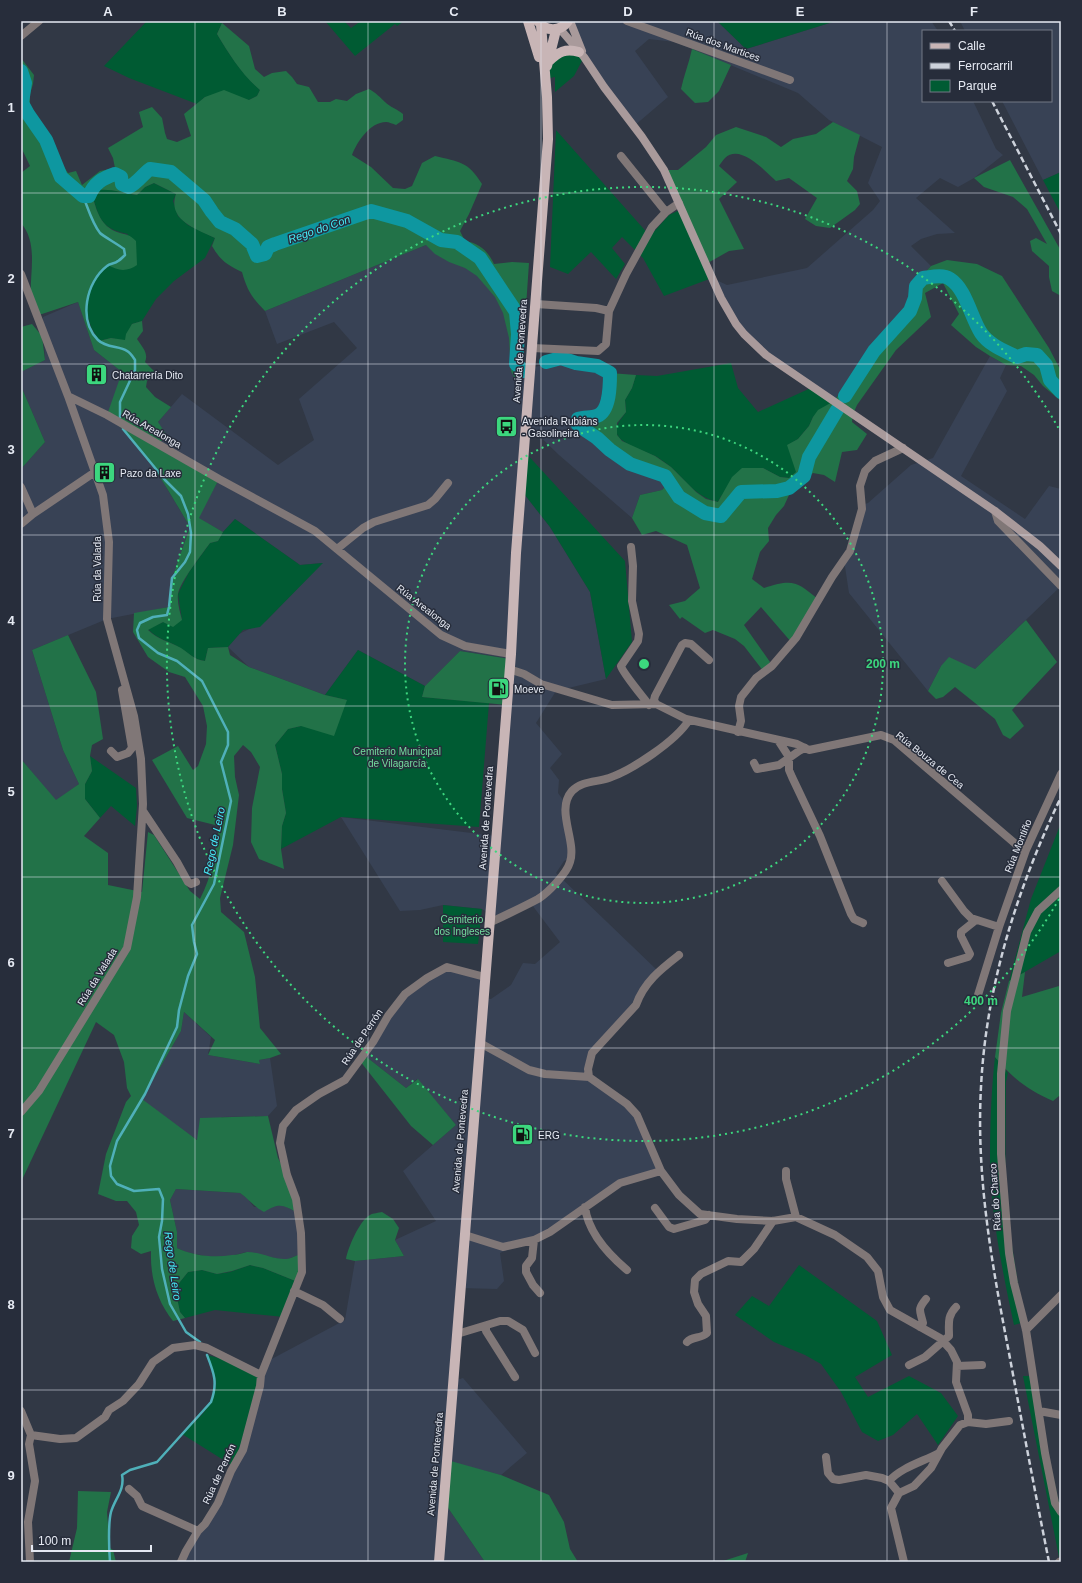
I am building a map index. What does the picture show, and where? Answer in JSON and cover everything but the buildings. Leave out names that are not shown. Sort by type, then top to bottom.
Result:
[{"type":"main road","points":[[528,21],[545,76]]},
{"type":"main road","points":[[545,76],[558,29],[569,21],[582,55]]},
{"type":"main road","points":[[539,23],[545,76]]},
{"type":"main road","points":[[539,23],[546,28],[558,29],[582,55],[664,170],[721,298],[736,324],[744,334],[766,355],[995,511],[1040,546],[1061,566]]},
{"type":"main road","points":[[548,61],[559,52],[572,50],[582,55]]},
{"type":"main road","name":"Avenida de Pontevedra","points":[[439,1562],[511,654],[516,553],[548,139],[548,111],[545,76]]},
{"type":"street","points":[[21,36],[39,21]]},
{"type":"street","name":"Rúa dos Martices","points":[[627,21],[790,80]]},
{"type":"street","points":[[621,156],[666,212]]},
{"type":"street","points":[[532,348],[598,351],[606,344],[609,311],[643,241],[652,227],[666,212],[679,203]]},
{"type":"street","points":[[21,274],[68,396]]},
{"type":"street","points":[[536,304],[596,308],[609,311]]},
{"type":"street","name":"Rúa da Valada","points":[[21,1112],[38,1091],[127,948],[137,897],[143,811],[141,759],[134,716],[107,618],[109,542],[103,496],[68,396]]},
{"type":"street","name":"Rúa Arealonga","points":[[68,396],[107,415],[219,479],[315,531],[441,635],[465,646],[511,654]]},
{"type":"street","points":[[738,732],[741,722],[739,706],[741,697],[756,678],[772,666],[796,638],[832,577],[850,551],[862,509],[860,486],[865,471],[875,461],[903,448]]},
{"type":"street","points":[[21,524],[33,514],[95,472]]},
{"type":"street","points":[[337,549],[363,528],[374,522],[428,505],[448,483]]},
{"type":"street","points":[[21,487],[33,514]]},
{"type":"street","points":[[995,511],[998,521],[1061,586]]},
{"type":"street","points":[[631,546],[633,566],[632,601],[639,634],[638,641],[621,666],[622,670],[653,704]]},
{"type":"street","points":[[653,704],[655,696],[682,645],[685,643],[690,644],[709,660]]},
{"type":"street","name":"Rúa Bouza de Cea","points":[[509,670],[524,674],[541,684],[612,705],[653,704],[689,720],[797,744],[809,750],[881,735],[894,740],[1025,852]]},
{"type":"street","name":"Rúa da Valada","points":[[111,751],[117,757],[128,753],[132,748],[122,687],[122,673]]},
{"type":"street","points":[[489,923],[540,898],[564,872],[570,862],[571,851],[566,818],[566,804],[571,793],[577,787],[608,778],[641,761],[670,740],[684,728],[689,720]]},
{"type":"street","points":[[778,740],[790,757],[789,770],[820,836],[851,914],[854,919],[863,923]]},
{"type":"street","name":"Rúa Bouza de Cea","points":[[754,763],[757,769],[779,766],[805,748]]},
{"type":"street","name":"Rúa Montiño","points":[[978,995],[999,927],[1025,852],[1061,774]]},
{"type":"street","points":[[143,811],[178,862],[188,882],[191,884],[196,882]]},
{"type":"street","points":[[942,880],[964,911],[971,918],[999,927]]},
{"type":"street","name":"Rúa do Charco","points":[[1061,890],[1038,911],[1027,932],[1007,1011],[1000,1074],[1001,1154],[1009,1253],[1014,1283],[1026,1330],[1055,1503],[1061,1512]]},
{"type":"street","points":[[948,963],[968,957],[970,954],[961,936],[961,932],[976,920]]},
{"type":"street","points":[[589,1077],[588,1069],[592,1053],[636,1005],[639,996],[650,980],[658,971],[679,955]]},
{"type":"street","name":"Rúa de Perrón","points":[[182,1562],[186,1551],[198,1530],[205,1524],[218,1503],[231,1471],[243,1450],[260,1386],[261,1375],[302,1272],[301,1233],[296,1199],[287,1175],[280,1143],[283,1126],[296,1110],[319,1094],[345,1080],[373,1042],[392,1011],[405,994],[427,978],[447,967],[485,977]]},
{"type":"street","points":[[480,1042],[529,1070],[545,1074],[589,1077],[630,1107],[637,1115],[660,1171],[679,1195],[700,1214],[737,1219],[773,1220],[796,1217],[835,1235],[867,1257],[878,1271],[883,1298],[890,1310],[940,1338],[951,1350],[958,1366],[956,1382],[968,1415],[968,1422]]},
{"type":"street","points":[[465,1235],[503,1247],[534,1240],[550,1232],[620,1183],[660,1171]]},
{"type":"street","points":[[786,1171],[786,1179],[796,1217]]},
{"type":"street","points":[[586,1207],[586,1215],[589,1222],[602,1244],[627,1270]]},
{"type":"street","points":[[655,1208],[669,1227],[674,1229],[704,1220],[709,1215]]},
{"type":"street","points":[[687,1342],[690,1339],[703,1337],[707,1333],[706,1316],[698,1304],[694,1292],[695,1280],[701,1274],[728,1261],[741,1262],[754,1249],[773,1220]]},
{"type":"street","points":[[534,1240],[532,1258],[526,1266],[526,1272],[533,1285],[540,1293]]},
{"type":"street","points":[[294,1291],[323,1305],[340,1319]]},
{"type":"street","points":[[1026,1330],[1061,1295]]},
{"type":"street","points":[[920,1327],[923,1323],[919,1310],[920,1306],[926,1299]]},
{"type":"street","points":[[910,1365],[925,1357],[944,1342],[949,1336],[948,1319],[951,1312],[956,1307]]},
{"type":"street","points":[[457,1334],[500,1321],[508,1321],[523,1330],[535,1353]]},
{"type":"street","points":[[486,1326],[486,1331],[515,1377]]},
{"type":"street","points":[[31,1435],[60,1439],[76,1438],[105,1417],[109,1410],[123,1401],[139,1384],[153,1362],[173,1348],[195,1345],[207,1348],[261,1375]]},
{"type":"street","points":[[958,1366],[982,1365]]},
{"type":"street","points":[[21,1411],[31,1435],[30,1444],[35,1481],[28,1522],[30,1562]]},
{"type":"street","points":[[1039,1411],[1061,1415]]},
{"type":"street","points":[[904,1562],[891,1508],[899,1493],[914,1486],[931,1468],[939,1453],[960,1426],[968,1422],[986,1424],[1009,1421]]},
{"type":"street","points":[[889,1481],[896,1473],[903,1469],[913,1466],[939,1453]]},
{"type":"street","points":[[826,1457],[828,1473],[833,1479],[839,1480],[866,1475],[882,1478],[889,1481],[899,1493]]},
{"type":"street","points":[[129,1489],[137,1496],[142,1506],[198,1530]]},
{"type":"shaded area","points":[[570,21],[717,21],[746,49],[836,21],[931,21],[937,30],[922,30],[922,102],[973,102],[996,149],[1003,155],[974,178],[958,187],[940,178],[916,198],[955,233],[937,234],[921,239],[911,246],[931,266],[911,287],[909,308],[870,351],[834,401],[766,355],[736,324],[712,278],[727,285],[807,268],[873,210],[880,201],[868,183],[882,147],[829,120],[798,93],[675,42],[649,39],[635,51],[668,97],[634,126],[584,57]]},
{"type":"shaded area","points":[[960,21],[1061,21],[1061,172],[1043,180],[1003,102],[1052,102],[1052,30],[964,30]]},
{"type":"shaded area","points":[[426,245],[480,258],[511,303],[516,364],[524,371],[561,358],[597,366],[610,373],[610,389],[603,412],[596,416],[578,419],[577,423],[630,464],[665,476],[669,482],[662,490],[640,495],[632,518],[559,455],[527,424],[521,490],[550,527],[590,592],[606,679],[556,691],[536,723],[562,754],[550,768],[559,780],[558,793],[566,804],[570,858],[564,861],[556,873],[658,971],[592,1053],[589,1077],[637,1115],[661,1171],[620,1183],[550,1232],[500,1253],[504,1281],[497,1289],[460,1288],[454,1381],[463,1378],[527,1453],[501,1475],[447,1461],[444,1502],[485,1562],[181,1562],[218,1503],[266,1362],[345,1320],[355,1261],[404,1256],[395,1240],[436,1221],[403,1171],[456,1125],[417,1079],[406,1088],[364,1055],[405,994],[447,967],[485,977],[483,998],[491,999],[511,985],[523,963],[535,964],[560,942],[529,901],[495,917],[482,909],[443,905],[420,910],[400,911],[341,817],[496,836],[513,659],[460,651],[425,686],[358,650],[325,695],[249,667],[228,647],[239,634],[266,621],[322,563],[300,565],[235,519],[223,532],[198,518],[219,479],[159,445],[158,422],[182,394],[278,465],[314,440],[299,399],[357,348],[334,322],[277,344],[265,311]]},
{"type":"shaded area","points":[[78,302],[94,350],[122,372],[123,429],[151,462],[190,527],[172,578],[169,607],[107,619],[32,650],[63,750],[79,784],[56,801],[21,759],[21,469],[45,442],[21,386],[21,372],[45,360],[43,317]]},
{"type":"shaded area","points":[[990,356],[1006,365],[1000,378],[1007,391],[961,476],[1025,519],[1049,486],[1061,489],[1061,586],[975,669],[941,666],[928,691],[849,593],[844,560],[862,505],[868,503],[911,465],[933,458]]},
{"type":"shaded area","points":[[184,1012],[211,1037],[208,1055],[260,1064],[259,1060],[270,1058],[277,1106],[268,1116],[222,1117],[198,1140],[139,1104],[181,1031]]},
{"type":"shaded area","points":[[176,1189],[240,1193],[247,1198],[254,1207],[283,1205],[298,1213],[301,1254],[288,1259],[279,1259],[246,1252],[231,1256],[210,1257],[186,1252],[177,1248],[177,1232],[170,1200]]},
{"type":"green space","points":[[147,21],[211,21],[222,23],[217,34],[236,64],[260,90],[257,96],[249,100],[205,97],[197,104],[129,78],[104,66]]},
{"type":"green space","points":[[325,21],[344,21],[351,28],[361,21],[404,21],[397,26],[395,24],[355,56]]},
{"type":"green space","points":[[717,21],[836,21],[746,49]]},
{"type":"green space","points":[[222,23],[249,46],[255,69],[264,77],[272,73],[286,71],[297,84],[309,87],[318,102],[330,102],[336,99],[347,101],[356,94],[369,89],[387,104],[403,114],[403,120],[396,125],[387,122],[380,123],[370,129],[357,144],[352,155],[371,167],[393,188],[405,189],[412,186],[422,163],[435,156],[457,161],[467,167],[477,176],[482,184],[460,231],[465,241],[482,248],[489,255],[494,264],[512,262],[529,263],[521,380],[515,379],[511,371],[509,338],[503,313],[495,297],[477,276],[465,268],[449,262],[435,254],[426,245],[265,311],[250,293],[242,272],[224,262],[215,251],[212,246],[215,238],[192,227],[179,217],[174,203],[176,194],[154,183],[145,187],[137,195],[100,190],[93,198],[100,218],[107,226],[117,232],[129,236],[136,241],[137,265],[130,269],[122,270],[115,269],[108,265],[96,280],[87,299],[86,312],[89,324],[99,341],[111,338],[125,340],[126,334],[132,324],[142,321],[143,331],[137,339],[146,353],[145,362],[157,374],[147,381],[146,387],[155,397],[171,407],[158,422],[166,434],[159,445],[219,479],[199,518],[223,532],[218,541],[210,543],[192,568],[180,589],[178,601],[182,620],[173,627],[163,622],[148,630],[198,659],[205,661],[208,648],[228,647],[230,655],[249,667],[325,695],[347,700],[334,736],[301,726],[288,729],[275,745],[282,774],[282,789],[286,813],[282,826],[281,849],[284,869],[259,859],[251,842],[252,808],[260,767],[251,752],[243,745],[234,756],[235,777],[239,795],[233,845],[220,898],[221,912],[244,932],[255,977],[260,1028],[281,1054],[259,1060],[260,1064],[208,1055],[215,1040],[184,1012],[181,1031],[142,1099],[197,1140],[200,1118],[268,1116],[278,1158],[287,1175],[298,1213],[281,1206],[274,1207],[264,1212],[257,1208],[240,1193],[176,1189],[170,1200],[177,1232],[177,1248],[197,1255],[211,1256],[234,1255],[247,1252],[287,1259],[301,1254],[298,1282],[263,1268],[250,1265],[217,1274],[202,1270],[188,1272],[175,1288],[180,1312],[185,1318],[173,1321],[159,1297],[153,1279],[151,1251],[141,1254],[131,1248],[132,1236],[139,1225],[136,1212],[127,1201],[116,1201],[98,1194],[106,1154],[126,1102],[131,1096],[127,1088],[124,1062],[114,1035],[96,1022],[21,1182],[21,759],[56,800],[79,784],[63,750],[32,650],[68,635],[96,692],[103,739],[92,745],[90,756],[92,771],[85,784],[85,799],[100,818],[84,836],[108,853],[108,885],[142,892],[148,832],[154,835],[190,891],[200,899],[208,881],[213,863],[219,826],[187,818],[152,760],[178,746],[193,770],[198,766],[206,744],[207,726],[203,706],[185,677],[169,672],[148,657],[133,632],[134,613],[169,607],[172,578],[190,527],[163,482],[143,453],[107,415],[122,372],[94,350],[78,302],[39,315],[31,298],[32,250],[27,231],[21,223],[21,173],[30,166],[21,147],[21,58],[34,75],[30,94],[30,104],[38,119],[52,139],[62,164],[68,173],[76,171],[82,185],[100,171],[115,168],[113,158],[108,148],[143,127],[139,112],[152,107],[162,118],[167,139],[177,142],[191,136],[184,114],[205,97],[224,90],[249,100],[257,96],[260,90],[253,84],[231,57],[217,34]]},
{"type":"green space","points":[[692,49],[731,65],[719,91],[708,102],[695,103],[681,89]]},
{"type":"green space","points":[[559,52],[584,57],[574,76],[555,92],[555,77],[545,79]]},
{"type":"green space","points":[[833,122],[860,135],[854,157],[853,169],[847,181],[857,191],[860,204],[855,210],[830,228],[816,226],[805,219],[817,198],[789,178],[776,181],[752,160],[738,154],[731,154],[725,158],[719,166],[737,182],[719,199],[744,249],[729,251],[706,264],[664,170],[678,170],[706,147],[716,135],[736,127],[766,137],[781,147],[793,139],[816,134]]},
{"type":"green space","points":[[556,130],[650,236],[669,215],[682,209],[712,278],[664,296],[643,258],[622,237],[612,248],[625,264],[616,279],[591,252],[568,274],[550,267]]},
{"type":"green space","points":[[1010,160],[1061,251],[1061,296],[1052,291],[1049,277],[1049,266],[1032,251],[1030,241],[1036,238],[1047,244],[1027,209],[1013,197],[984,187],[974,178]]},
{"type":"green space","points":[[1061,172],[1061,214],[1043,180]]},
{"type":"green space","points":[[154,183],[176,194],[173,201],[178,216],[188,225],[215,238],[205,258],[174,281],[156,299],[142,321],[132,324],[125,341],[111,338],[99,341],[91,327],[86,311],[90,290],[98,275],[111,263],[128,234],[113,230],[104,223],[98,213],[93,198],[100,189],[114,190],[137,195],[145,187]]},
{"type":"green space","points":[[947,260],[977,264],[1002,276],[1049,348],[1061,371],[1061,401],[1043,386],[1034,375],[1021,366],[1006,365],[990,356],[976,347],[951,325],[959,314],[943,283],[925,293],[931,317],[896,350],[857,405],[853,414],[852,422],[867,434],[857,450],[842,452],[835,482],[824,475],[813,473],[789,495],[784,506],[768,528],[769,541],[760,552],[752,579],[764,588],[782,583],[799,585],[819,600],[792,643],[761,607],[744,625],[770,662],[764,672],[744,646],[735,639],[713,630],[705,633],[682,617],[680,619],[669,605],[685,601],[700,588],[687,545],[656,531],[642,535],[632,518],[640,495],[662,490],[669,482],[659,474],[630,464],[610,450],[587,430],[579,426],[578,419],[595,417],[601,413],[608,397],[610,373],[636,375],[632,388],[625,400],[626,412],[617,423],[617,435],[622,441],[655,456],[671,467],[696,492],[706,499],[718,502],[732,477],[742,468],[763,468],[780,477],[789,478],[796,472],[787,445],[798,439],[809,426],[818,410],[834,401],[870,351],[909,308],[911,287],[931,266]]},
{"type":"green space","points":[[32,324],[42,336],[45,360],[21,372],[21,327]]},
{"type":"green space","points":[[731,363],[738,388],[758,412],[813,387],[834,401],[813,417],[809,426],[798,439],[788,445],[797,472],[789,478],[780,477],[763,468],[721,496],[718,502],[698,493],[657,457],[623,441],[617,434],[617,428],[626,412],[625,400],[632,388],[636,375],[657,376]]},
{"type":"green space","points":[[21,386],[45,442],[21,469]]},
{"type":"green space","points":[[524,451],[625,561],[632,642],[606,679],[590,592],[550,527],[521,490]]},
{"type":"green space","points":[[235,519],[300,565],[323,563],[260,627],[243,630],[228,647],[208,648],[205,661],[195,658],[176,645],[159,638],[148,629],[163,622],[182,620],[178,594],[189,572],[210,543],[218,541],[223,532]]},
{"type":"green space","points":[[1026,620],[1057,662],[1012,710],[1024,726],[1010,739],[1003,735],[995,719],[955,687],[943,697],[936,699],[928,691],[941,666],[949,657],[975,669]]},
{"type":"green space","name":"Cemiterio Municipal de Vilagarcía","points":[[358,650],[425,686],[422,697],[489,703],[479,827],[341,817],[281,849],[282,826],[286,813],[282,789],[282,774],[275,745],[288,729],[301,726],[347,700],[325,695]]},
{"type":"green space","points":[[460,651],[510,659],[507,705],[422,697],[425,686]]},
{"type":"green space","points":[[90,756],[136,788],[137,806],[135,826],[111,806],[100,818],[85,799],[85,784],[92,771]]},
{"type":"green space","points":[[1061,823],[1061,951],[1009,981],[1031,899]]},
{"type":"green space","name":"Cemiterio dos Ingleses","points":[[443,905],[482,909],[478,944],[443,942]]},
{"type":"green space","points":[[1025,972],[1022,997],[1059,986],[1061,996],[1061,1097],[1059,1096],[1053,1101],[1021,1083],[995,1057],[1001,1013],[1009,981]]},
{"type":"green space","points":[[364,1055],[406,1088],[418,1079],[456,1125],[433,1145],[411,1126],[360,1061]]},
{"type":"green space","points":[[995,1057],[1008,1073],[1006,1082],[1005,1201],[1024,1322],[1014,1325],[998,1245],[991,1183],[991,1123]]},
{"type":"green space","points":[[382,1212],[393,1219],[399,1228],[395,1240],[404,1256],[355,1261],[346,1259],[349,1248],[362,1223],[370,1215]]},
{"type":"green space","points":[[250,1265],[263,1268],[298,1282],[284,1317],[215,1310],[185,1318],[180,1312],[175,1288],[188,1272],[202,1270],[217,1274],[230,1272]]},
{"type":"green space","points":[[799,1265],[877,1321],[892,1355],[855,1377],[868,1397],[909,1376],[941,1393],[958,1416],[938,1445],[917,1414],[893,1435],[878,1441],[862,1432],[841,1392],[821,1364],[805,1355],[774,1342],[735,1315],[752,1296],[769,1306]]},
{"type":"green space","points":[[207,1355],[238,1363],[261,1375],[260,1389],[233,1466],[182,1434],[205,1411],[213,1398],[216,1382],[214,1372]]},
{"type":"green space","points":[[1023,1376],[1033,1376],[1061,1512],[1061,1562],[1060,1562]]},
{"type":"green space","points":[[447,1460],[501,1475],[549,1495],[564,1522],[570,1549],[578,1562],[485,1562],[444,1502]]},
{"type":"green space","points":[[78,1491],[111,1492],[107,1512],[110,1548],[113,1550],[116,1562],[69,1562],[77,1528]]},
{"type":"green space","points":[[748,1553],[745,1562],[720,1562]]},
{"type":"waterway","name":"Rego do Con","points":[[21,71],[25,83],[22,103],[46,140],[61,177],[83,196],[89,196],[93,188],[99,182],[115,174],[121,177],[122,184],[129,187],[150,169],[171,172],[204,200],[220,222],[235,229],[252,244],[257,256],[265,254],[268,247],[275,244],[371,211],[407,221],[441,240],[457,242],[480,258],[516,312],[518,334],[516,364],[524,371]]},
{"type":"waterway","name":"Rego de Leiro","points":[[83,196],[92,220],[100,233],[124,249],[125,255],[117,262],[107,266],[100,273],[94,282],[87,302],[88,322],[92,332],[98,340],[109,346],[124,349],[135,360],[135,370],[120,402],[120,417]]},
{"type":"waterway","name":"Rego do Con","points":[[845,396],[874,351],[910,311],[915,298],[916,286],[923,278],[937,276],[947,277],[956,284],[964,297],[977,327],[988,341],[1017,357],[1026,354],[1037,355],[1046,365],[1050,380],[1061,392]]},
{"type":"waterway","name":"Rego do Con","points":[[546,362],[561,358],[576,363],[597,366],[610,373],[610,384],[605,409],[597,416],[578,419],[577,423],[579,426],[630,464],[665,476],[679,497],[705,513],[721,516],[741,492],[777,491],[789,488],[804,476],[809,457],[837,410]]},
{"type":"waterway","name":"Rego de Leiro","points":[[123,429],[165,480],[181,496],[188,514],[191,533],[190,552],[185,562],[172,578],[167,615],[153,617],[140,623],[137,630],[139,638],[158,653],[177,661],[202,681],[228,732],[228,745],[221,762],[231,801],[214,884],[192,925],[197,954],[188,976],[179,1010],[177,1027],[145,1094],[117,1141],[110,1166],[111,1176],[117,1184],[134,1191],[159,1189],[163,1199],[162,1221],[159,1237],[162,1269],[170,1304],[186,1332],[200,1342]]},
{"type":"waterway","name":"Rego de Leiro","points":[[110,1562],[110,1517],[121,1490],[123,1480],[122,1475],[130,1470],[157,1462],[211,1402],[215,1384],[212,1367],[207,1355]]},
{"type":"railway","points":[[949,21],[954,30]]},
{"type":"railway","points":[[993,102],[1061,234]]},
{"type":"railway","points":[[1049,1562],[991,1254],[983,1188],[980,1121],[984,1049],[989,1012],[997,975],[1006,939],[1018,903],[1045,832],[1061,797]]},
{"type":"place","name":"Chatarrería Dito","points":[[96,375]]},
{"type":"place","name":"Avenida Rubiáns - Gasolineira","points":[[506,427]]},
{"type":"place","name":"Pazo da Laxe","points":[[105,473]]},
{"type":"place","name":"Moeve","points":[[498,689]]},
{"type":"place","name":"ERG","points":[[522,1135]]}]
